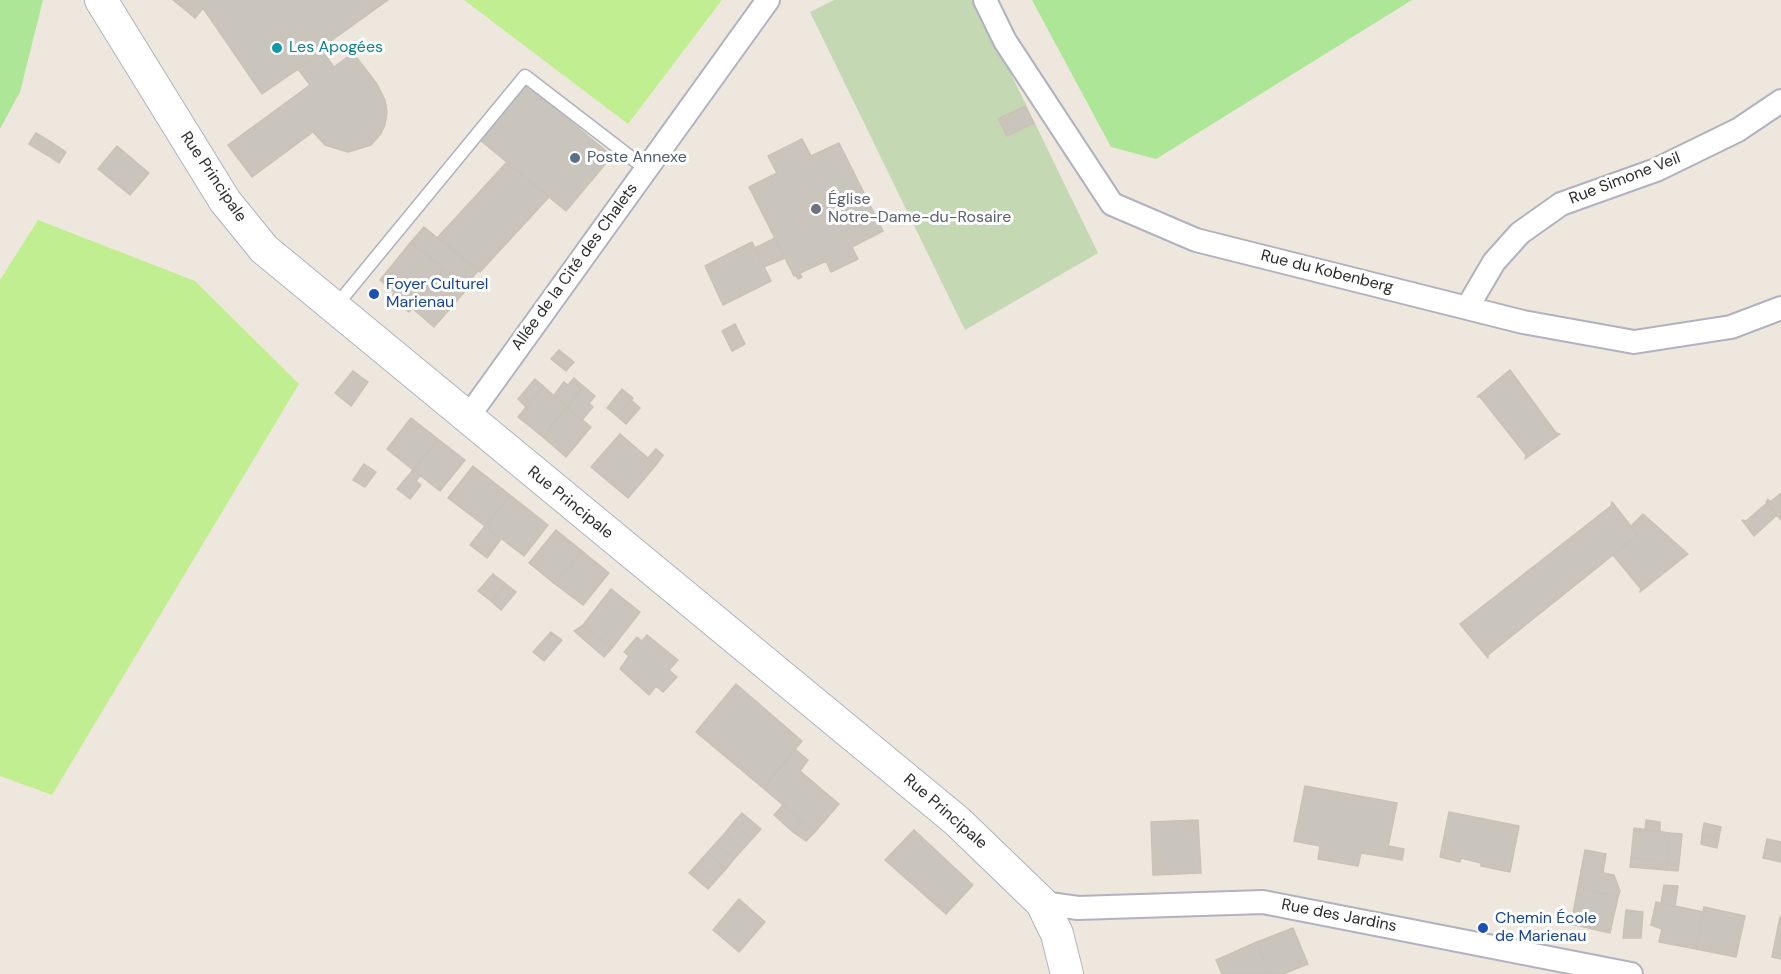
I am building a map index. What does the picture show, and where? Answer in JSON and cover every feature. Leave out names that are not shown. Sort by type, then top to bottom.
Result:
[{"type":"main road","name":"Rue Principale","points":[[101,0],[225,201],[264,249],[957,821],[1042,903],[1057,934],[1067,974]]},
{"type":"street","name":"Allée de la Cité des Chalets","points":[[468,417],[768,0]]},
{"type":"street","name":"Rue du Kobenberg","points":[[985,0],[1005,41],[1112,204],[1139,207],[1196,240],[1523,322],[1634,342],[1731,327],[1781,308]]},
{"type":"street","name":"Rue Simone Veil","points":[[1467,308],[1494,262],[1520,233],[1562,204],[1656,170],[1738,130],[1781,102]]},
{"type":"street","name":"Rue des Jardins","points":[[1042,903],[1078,908],[1263,902],[1631,974]]},
{"type":"lane","points":[[334,308],[525,76],[646,169]]},
{"type":"green space","points":[[0,0],[43,0],[20,92],[0,129]]},
{"type":"green space","points":[[464,0],[722,0],[628,124]]},
{"type":"green space","points":[[834,0],[975,0],[1098,253],[965,330],[810,12]]},
{"type":"green space","points":[[1032,0],[1412,0],[1156,159],[1111,147]]},
{"type":"green space","points":[[38,220],[195,281],[299,384],[52,795],[0,776],[0,280]]},
{"type":"building","name":"Les Apogées","points":[[173,0],[388,0],[324,46],[326,49],[323,52],[262,94],[203,8],[195,18]]},
{"type":"building","points":[[323,52],[334,67],[353,53],[377,84],[385,100],[387,112],[385,125],[380,135],[371,145],[348,152],[325,145],[313,132],[252,177],[228,145],[310,85],[298,69]]},
{"type":"building","points":[[527,85],[612,156],[566,211],[480,140]]},
{"type":"building","points":[[1025,106],[1034,123],[1007,136],[998,119]]},
{"type":"building","points":[[36,133],[54,144],[47,155],[29,144]]},
{"type":"building","name":"Église Notre-Dame-du-Rosaire","points":[[802,139],[811,156],[839,143],[883,231],[852,247],[858,259],[831,272],[826,261],[800,273],[802,277],[798,279],[796,275],[794,276],[749,187],[777,173],[768,156]]},
{"type":"building","points":[[54,144],[66,152],[59,163],[47,155]]},
{"type":"building","points":[[117,146],[149,173],[130,195],[98,169]]},
{"type":"building","points":[[507,162],[549,197],[480,272],[438,237]]},
{"type":"building","points":[[424,227],[478,271],[465,286],[411,242]]},
{"type":"building","points":[[775,238],[785,258],[764,267],[755,248]]},
{"type":"building","points":[[411,242],[444,269],[412,308],[380,280]]},
{"type":"building","points":[[752,242],[771,281],[723,305],[705,266]]},
{"type":"building","points":[[444,269],[467,289],[434,327],[412,308]]},
{"type":"building","points":[[394,293],[412,308],[409,312],[391,297]]},
{"type":"building","points":[[735,324],[745,344],[732,351],[722,331]]},
{"type":"building","points":[[559,350],[574,362],[566,371],[551,359]]},
{"type":"building","points":[[1510,370],[1556,433],[1560,434],[1525,459],[1526,455],[1480,397],[1477,397]]},
{"type":"building","points":[[353,371],[368,382],[351,406],[335,393]]},
{"type":"building","points":[[574,378],[583,386],[567,407],[554,395],[564,382],[568,385]]},
{"type":"building","points":[[535,379],[543,386],[526,407],[518,399]]},
{"type":"building","points":[[543,386],[567,407],[543,437],[518,417]]},
{"type":"building","points":[[583,386],[595,396],[589,403],[593,407],[582,420],[567,407]]},
{"type":"building","points":[[622,389],[633,398],[617,416],[607,408]]},
{"type":"building","points":[[631,400],[640,408],[626,424],[617,416]]},
{"type":"building","points":[[567,407],[591,427],[566,457],[543,437]]},
{"type":"building","points":[[411,418],[438,439],[413,470],[387,449]]},
{"type":"building","points":[[620,434],[656,465],[628,498],[591,467]]},
{"type":"building","points":[[438,439],[465,460],[440,491],[413,470]]},
{"type":"building","points":[[656,449],[663,455],[656,465],[648,458]]},
{"type":"building","points":[[364,464],[376,472],[365,487],[353,480]]},
{"type":"building","points":[[473,466],[510,495],[485,526],[448,498]]},
{"type":"building","points":[[413,470],[420,476],[416,481],[421,485],[410,499],[397,489]]},
{"type":"building","points":[[1781,493],[1781,520],[1766,502],[1768,499],[1770,502]]},
{"type":"building","points":[[510,495],[548,525],[524,556],[485,526]]},
{"type":"building","points":[[1612,502],[1638,535],[1488,655],[1488,658],[1460,624],[1611,506]]},
{"type":"building","points":[[1767,503],[1777,515],[1754,536],[1742,520],[1746,521]]},
{"type":"building","points":[[1643,514],[1688,554],[1640,592],[1641,589],[1613,555],[1638,535],[1631,526]]},
{"type":"building","points":[[485,526],[501,539],[487,558],[470,545]]},
{"type":"building","points":[[556,530],[582,551],[555,584],[529,563]]},
{"type":"building","points":[[582,551],[609,573],[583,605],[555,584]]},
{"type":"building","points":[[493,574],[506,584],[491,601],[478,591]]},
{"type":"building","points":[[506,584],[516,592],[501,610],[491,601]]},
{"type":"building","points":[[611,589],[640,612],[612,648],[583,625]]},
{"type":"building","points":[[583,625],[612,648],[604,657],[574,631]]},
{"type":"building","points":[[551,632],[562,640],[544,661],[533,652]]},
{"type":"building","points":[[647,635],[678,660],[669,670],[677,677],[663,692],[656,686],[649,695],[620,669],[629,656],[624,652],[637,637],[642,641]]},
{"type":"building","points":[[736,684],[802,741],[763,788],[696,732]]},
{"type":"building","points":[[795,749],[808,760],[800,771],[839,804],[815,832],[763,788]]},
{"type":"building","points":[[1305,786],[1397,803],[1386,857],[1361,853],[1358,866],[1318,859],[1320,846],[1294,841]]},
{"type":"building","points":[[783,805],[802,821],[793,832],[774,815]]},
{"type":"building","points":[[1449,812],[1519,826],[1510,872],[1481,866],[1481,863],[1461,858],[1460,862],[1440,857]]},
{"type":"building","points":[[742,813],[761,829],[752,839],[733,823]]},
{"type":"building","points":[[1198,820],[1201,873],[1153,875],[1151,822]]},
{"type":"building","points":[[1646,820],[1660,822],[1660,832],[1645,830]]},
{"type":"building","points":[[802,821],[815,832],[806,841],[793,832]]},
{"type":"building","points":[[733,823],[752,839],[743,849],[725,833]]},
{"type":"building","points":[[1704,823],[1721,827],[1719,837],[1702,835]]},
{"type":"building","points":[[1634,828],[1670,833],[1667,863],[1631,858]]},
{"type":"building","points":[[914,830],[973,885],[946,914],[885,860]]},
{"type":"building","points":[[725,833],[743,849],[734,859],[716,843]]},
{"type":"building","points":[[1670,833],[1682,834],[1679,864],[1667,863]]},
{"type":"building","points":[[1702,835],[1719,837],[1717,848],[1701,844]]},
{"type":"building","points":[[1767,839],[1781,842],[1781,862],[1763,858]]},
{"type":"building","points":[[716,843],[734,859],[726,869],[707,853]]},
{"type":"building","points":[[1389,846],[1404,849],[1402,860],[1386,857]]},
{"type":"building","points":[[1585,850],[1606,854],[1603,873],[1614,875],[1620,891],[1618,897],[1578,887]]},
{"type":"building","points":[[707,853],[726,869],[717,879],[698,863]]},
{"type":"building","points":[[1631,858],[1667,863],[1666,870],[1630,867]]},
{"type":"building","points":[[698,863],[717,879],[708,889],[689,873]]},
{"type":"building","points":[[1667,863],[1679,864],[1678,871],[1666,870]]},
{"type":"building","points":[[1664,885],[1678,886],[1675,906],[1661,903]]},
{"type":"building","points":[[1578,887],[1618,897],[1610,933],[1571,924]]},
{"type":"building","points":[[739,899],[765,922],[739,952],[713,930]]},
{"type":"building","points":[[1656,902],[1703,912],[1696,949],[1659,942],[1662,929],[1651,925]]},
{"type":"building","points":[[1704,907],[1745,916],[1736,957],[1696,949]]},
{"type":"building","points":[[1626,910],[1643,912],[1641,938],[1623,938]]},
{"type":"building","points":[[1781,917],[1781,959],[1772,957]]},
{"type":"building","points":[[1293,928],[1308,964],[1283,974],[1269,974],[1257,942]]},
{"type":"building","points":[[1257,942],[1269,974],[1222,974],[1216,960]]},
{"type":"place","name":"Les Apogées","points":[[277,48]]},
{"type":"place","name":"Poste Annexe","points":[[575,158]]},
{"type":"place","name":"Église Notre-Dame-du-Rosaire","points":[[816,209]]},
{"type":"place","name":"Foyer Culturel Marienau","points":[[374,294]]},
{"type":"place","name":"Chemin École de Marienau","points":[[1483,928]]}]
